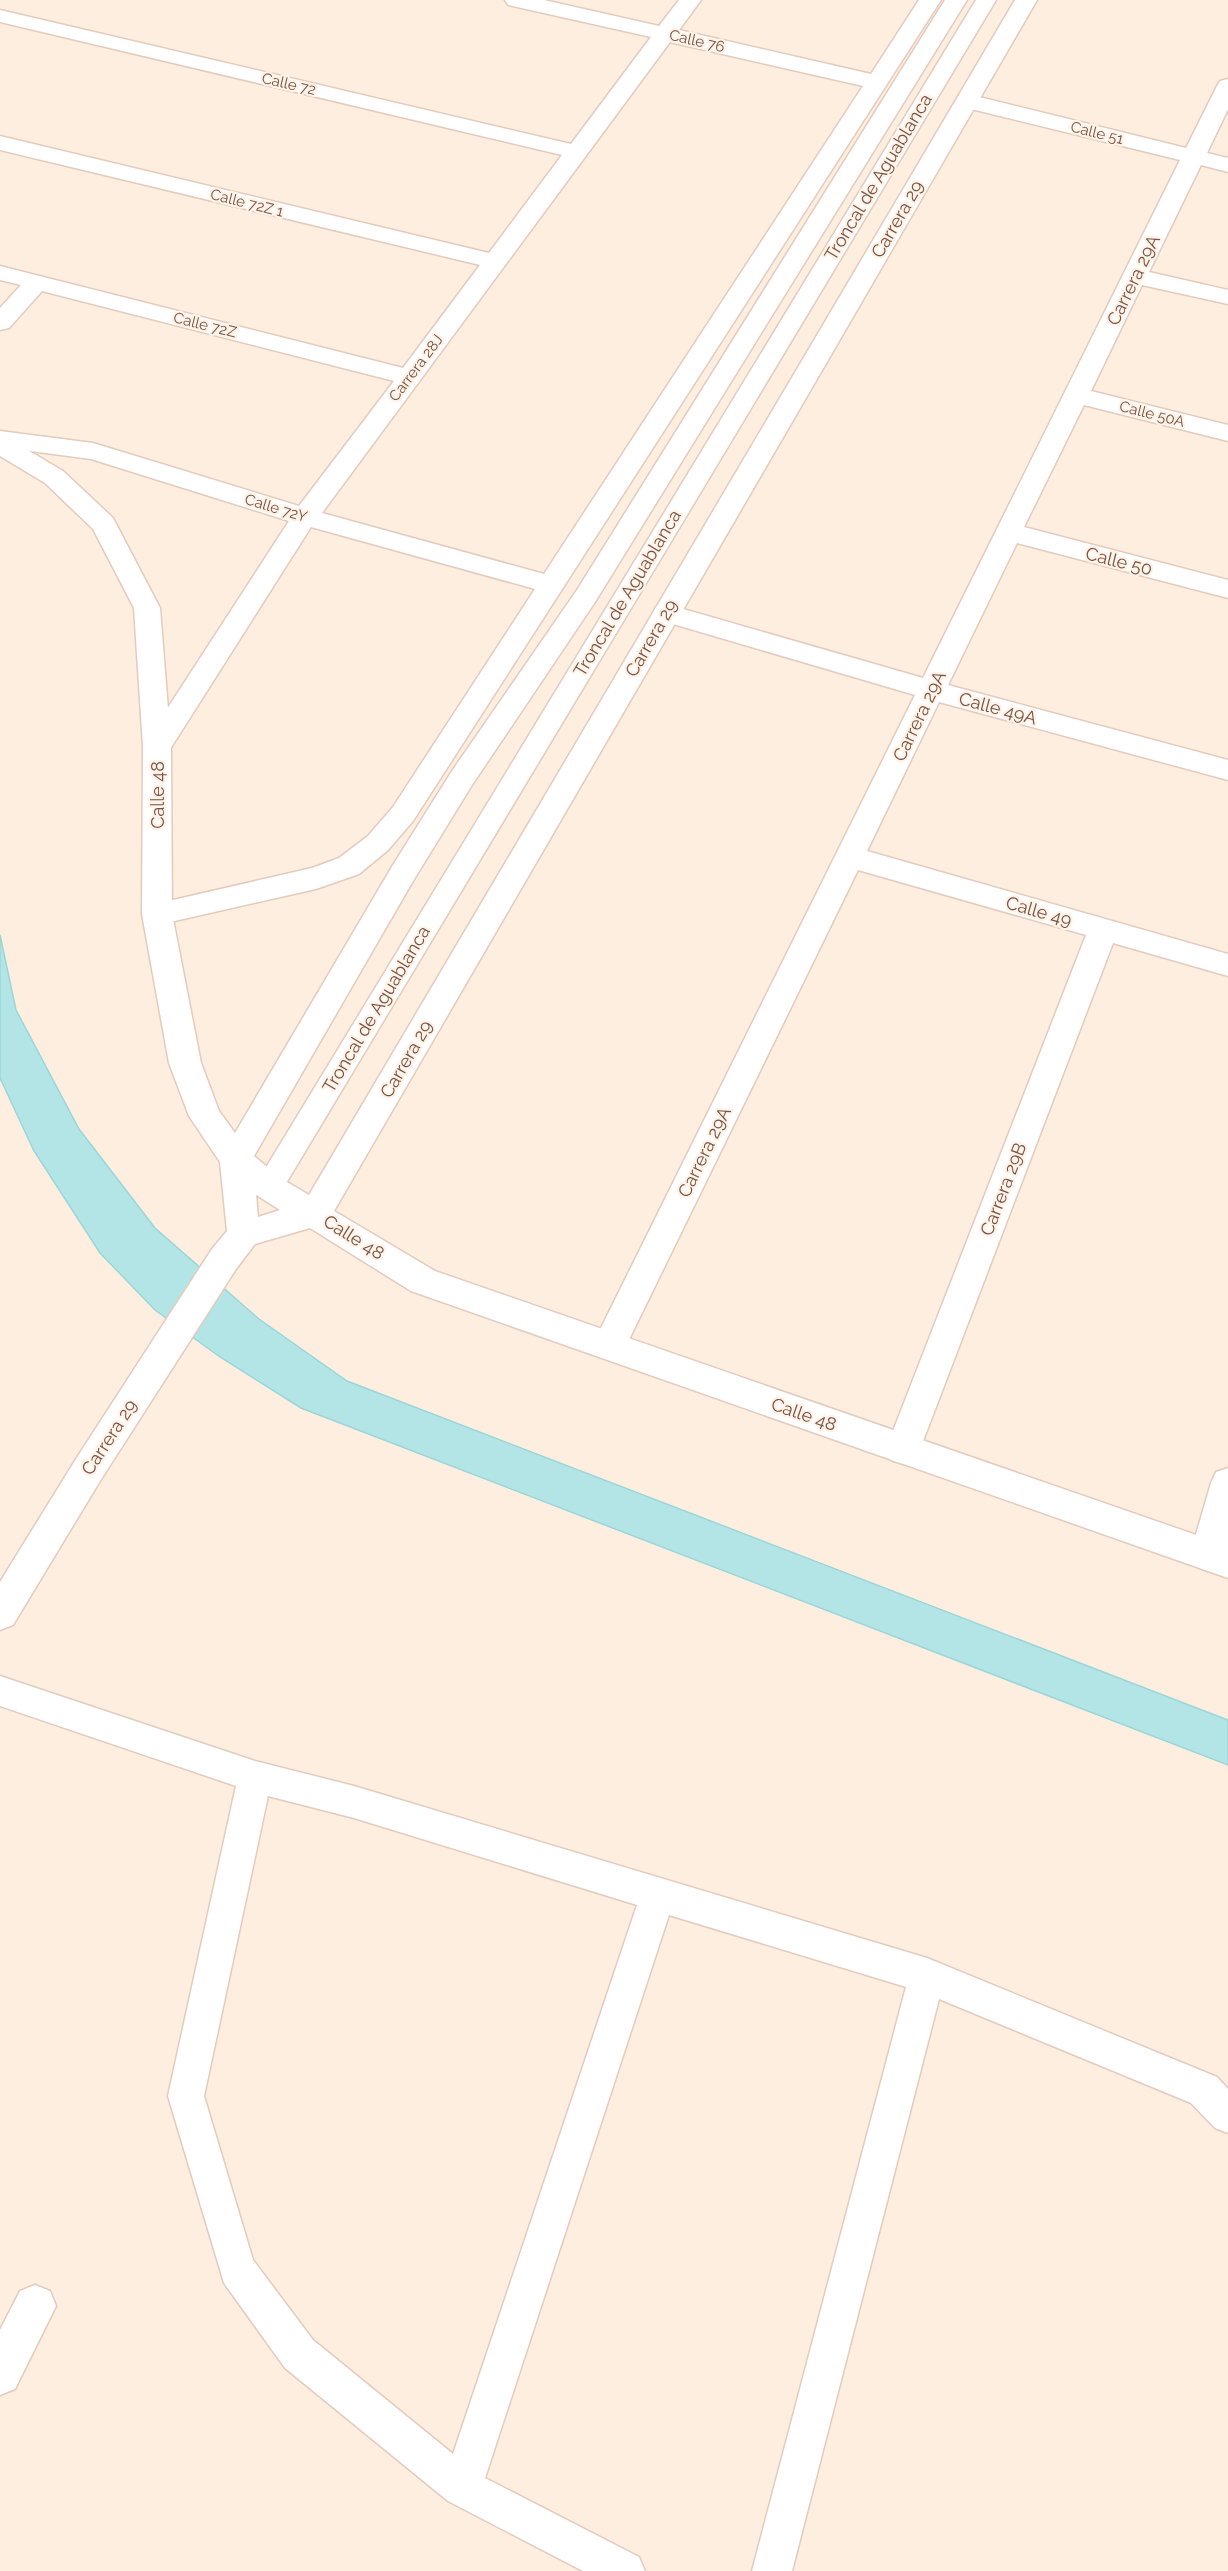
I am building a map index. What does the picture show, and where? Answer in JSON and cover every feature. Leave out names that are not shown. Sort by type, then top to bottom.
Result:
[{"type":"street","points":[[4,22],[30,0]]},
{"type":"street","name":"Calle 76","points":[[516,0],[878,82]]},
{"type":"street","name":"Carrera 28J","points":[[157,747],[305,518],[690,0]]},
{"type":"street","points":[[158,914],[316,878],[349,866],[378,843],[403,814],[930,0]]},
{"type":"street","points":[[316,1213],[234,1247],[236,1159],[403,873],[462,778],[586,596],[956,0]]},
{"type":"street","name":"Carrera 29","points":[[316,1213],[1026,0]]},
{"type":"street","name":"Calle 72","points":[[4,22],[577,152]]},
{"type":"street","name":"Carrera 29A","points":[[609,1346],[1228,86]]},
{"type":"street","name":"Calle 51","points":[[967,101],[1228,165]]},
{"type":"street","name":"Calle 72Z 1","points":[[0,143],[495,262]]},
{"type":"street","name":"Calle 72Z","points":[[0,273],[410,377]]},
{"type":"street","points":[[1135,276],[1228,297]]},
{"type":"street","points":[[0,323],[36,283]]},
{"type":"street","name":"Calle 50A","points":[[1077,395],[1228,432]]},
{"type":"street","name":"Calle 72Y","points":[[0,439],[93,451],[305,518],[551,585]]},
{"type":"street","name":"Calle 48","points":[[0,445],[54,477],[104,524],[147,608],[157,747],[158,914],[185,1063],[205,1116],[236,1159],[269,1187],[316,1213],[423,1281],[1218,1559]]},
{"type":"street","name":"Calle 50","points":[[1009,532],[1228,589]]},
{"type":"street","name":"Calle 49A","points":[[666,613],[932,690],[1228,770]]},
{"type":"street","name":"Calle 49","points":[[850,856],[1228,965]]},
{"type":"street","name":"Carrera 29B","points":[[903,1449],[1103,929]]},
{"type":"street","name":"Carrera 29","points":[[0,1614],[88,1470],[234,1247]]},
{"type":"street","points":[[1218,1559],[1228,1483]]},
{"type":"street","points":[[0,2374],[35,2306]]},
{"type":"lane","name":"Troncal de Aguablanca","points":[[269,1187],[986,0]]},
{"type":"lane","points":[[0,1691],[255,1777],[354,1802],[927,1976],[1204,2090],[1228,2115]]},
{"type":"lane","points":[[255,1777],[186,2096],[237,2270],[299,2354],[462,2487],[625,2571]]},
{"type":"lane","points":[[462,2487],[658,1894]]},
{"type":"lane","points":[[772,2571],[927,1976]]},
{"type":"water","points":[[0,935],[16,1010],[79,1129],[155,1228],[259,1319],[347,1381],[1228,1720],[1228,1765],[301,1408],[220,1357],[155,1310],[100,1253],[34,1151],[0,1078]]}]
